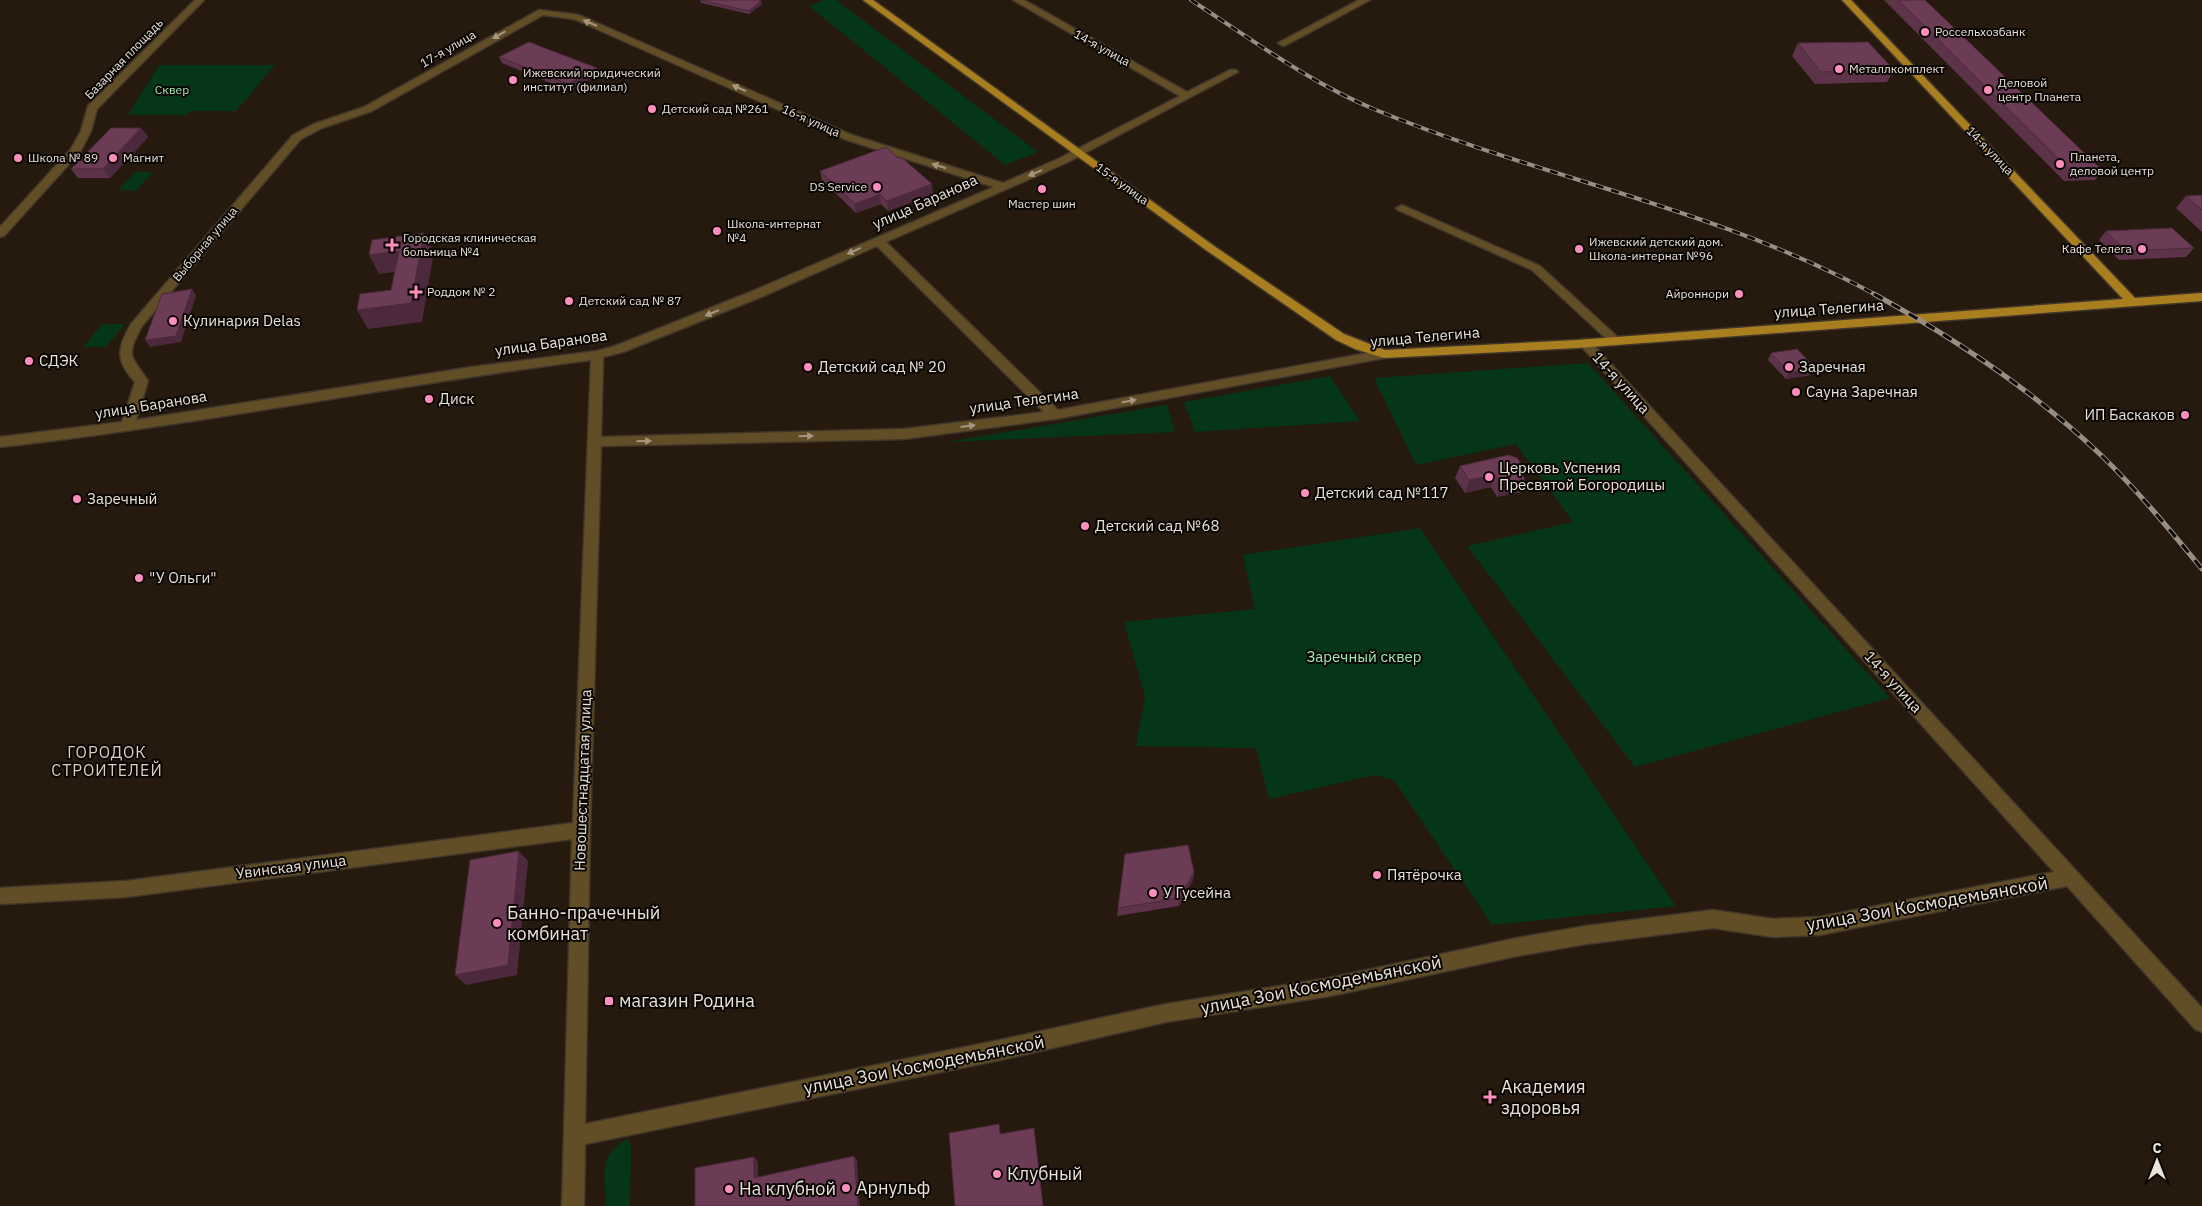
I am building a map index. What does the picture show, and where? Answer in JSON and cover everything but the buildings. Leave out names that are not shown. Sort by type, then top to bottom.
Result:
[{"type":"main road","name":"15-я улица","points":[[867,0],[1210,248],[1340,337],[1384,354]]},
{"type":"main road","name":"14-я улица","points":[[1846,0],[2133,302]]},
{"type":"main road","name":"улица Телегина","points":[[1384,354],[1616,341],[2202,297]]},
{"type":"street","name":"Базарная площадь","points":[[0,234],[76,150],[86,130],[92,108],[200,0]]},
{"type":"street","name":"14-я улица","points":[[1017,0],[1187,96]]},
{"type":"street","points":[[1283,43],[1366,0]]},
{"type":"street","name":"17-я улица","points":[[368,109],[542,12]]},
{"type":"street","name":"16-я улица","points":[[542,12],[576,17],[848,137],[1002,186]]},
{"type":"street","name":"улица Баранова","points":[[0,442],[75,434],[472,371],[597,355],[643,341],[757,294],[1080,153],[1233,72]]},
{"type":"street","name":"Выборная улица","points":[[128,425],[142,381],[128,367],[124,352],[127,340],[137,324],[278,156],[297,137],[318,126],[368,109]]},
{"type":"street","name":"14-я улица","points":[[1402,208],[1536,268],[1616,341]]},
{"type":"street","points":[[878,240],[1055,415]]},
{"type":"street","name":"14-я улица","points":[[1585,343],[2202,1022]]},
{"type":"street","name":"улица Телегина","points":[[595,442],[904,434],[1055,415],[1384,354]]},
{"type":"street","name":"Новошестнадцатая улица","points":[[573,1206],[581,830],[597,355]]},
{"type":"street","name":"Увинская улица","points":[[0,896],[126,888],[581,830]]},
{"type":"street","name":"улица Зои Космодемьянской","points":[[575,1136],[1000,1050],[1166,1014],[1330,987],[1517,947],[1586,935],[1714,919],[1773,928],[1819,926],[2071,877]]},
{"type":"green space","points":[[824,0],[836,0],[1038,152],[1005,165],[809,6]]},
{"type":"green space","name":"Сквер","points":[[159,65],[275,65],[236,111],[190,111],[186,115],[128,115]]},
{"type":"green space","points":[[136,172],[153,172],[136,191],[118,190]]},
{"type":"green space","points":[[102,324],[125,324],[106,347],[83,347]]},
{"type":"green space","points":[[1588,363],[1890,698],[1635,767],[1467,546],[1573,522],[1516,444],[1416,465],[1374,378]]},
{"type":"green space","points":[[1330,376],[1360,421],[1195,432],[1184,402]]},
{"type":"green space","points":[[1167,405],[1175,432],[947,442]]},
{"type":"green space","name":"Заречный сквер","points":[[1420,528],[1676,906],[1492,925],[1394,780],[1374,775],[1269,799],[1256,748],[1136,746],[1145,697],[1124,622],[1255,609],[1243,555]]},
{"type":"green space","points":[[628,1139],[631,1146],[630,1206],[606,1206],[604,1176],[607,1159],[618,1145]]},
{"type":"railway","points":[[1191,0],[1304,74],[1376,110],[1502,156],[1629,196],[1755,239],[1816,265],[1874,294]]},
{"type":"railway","points":[[1874,294],[1964,348],[2022,388],[2076,432],[2115,469],[2154,511],[2202,569]]},
{"type":"place","name":"Россельхозбанк","points":[[1925,32]]},
{"type":"place","name":"Металлкомплект","points":[[1839,69]]},
{"type":"place","name":"Ижевский юридический институт (филиал)","points":[[513,80]]},
{"type":"place","name":"Деловой центр Планета","points":[[1988,90]]},
{"type":"place","name":"Детский сад №261","points":[[652,109]]},
{"type":"place","name":"Школа № 89","points":[[18,158]]},
{"type":"place","name":"Магнит","points":[[113,158]]},
{"type":"place","name":"Планета, деловой центр","points":[[2060,164]]},
{"type":"place","name":"DS Service","points":[[877,187]]},
{"type":"place","name":"Мастер шин","points":[[1042,189]]},
{"type":"place","name":"Школа-интернат №4","points":[[717,231]]},
{"type":"place","name":"Городская клиническая больница №4","points":[[392,245]]},
{"type":"place","name":"Ижевский детский дом. Школа-интернат №96","points":[[1579,249]]},
{"type":"place","name":"Кафе Телега","points":[[2142,249]]},
{"type":"place","name":"Роддом № 2","points":[[416,292]]},
{"type":"place","name":"Айроннори","points":[[1739,294]]},
{"type":"place","name":"Детский сад № 87","points":[[569,301]]},
{"type":"place","name":"Кулинария Delas","points":[[173,321]]},
{"type":"place","name":"СДЭК","points":[[29,361]]},
{"type":"place","name":"Детский сад № 20","points":[[808,367]]},
{"type":"place","name":"Заречная","points":[[1789,367]]},
{"type":"place","name":"Сауна Заречная","points":[[1796,392]]},
{"type":"place","name":"Диск","points":[[429,399]]},
{"type":"place","name":"ИП Баскаков","points":[[2185,415]]},
{"type":"place","name":"Церковь Успения Пресвятой Богородицы","points":[[1489,477]]},
{"type":"place","name":"Детский сад №117","points":[[1305,493]]},
{"type":"place","name":"Заречный","points":[[77,499]]},
{"type":"place","name":"Детский сад №68","points":[[1085,526]]},
{"type":"place","name":"\"У Ольги\"","points":[[139,578]]},
{"type":"place","name":"Пятёрочка","points":[[1377,875]]},
{"type":"place","name":"У Гусейна","points":[[1153,893]]},
{"type":"place","name":"Банно-прачечный комбинат","points":[[497,923]]},
{"type":"place","name":"магазин Родина","points":[[609,1001]]},
{"type":"place","name":"Академия здоровья","points":[[1490,1097]]},
{"type":"place","name":"Клубный","points":[[997,1174]]},
{"type":"place","name":"Арнульф","points":[[846,1188]]},
{"type":"place","name":"На клубной","points":[[729,1189]]},
{"type":"district","name":"ГОРОДОК СТРОИТЕЛЕЙ","points":[[107,761]]}]
